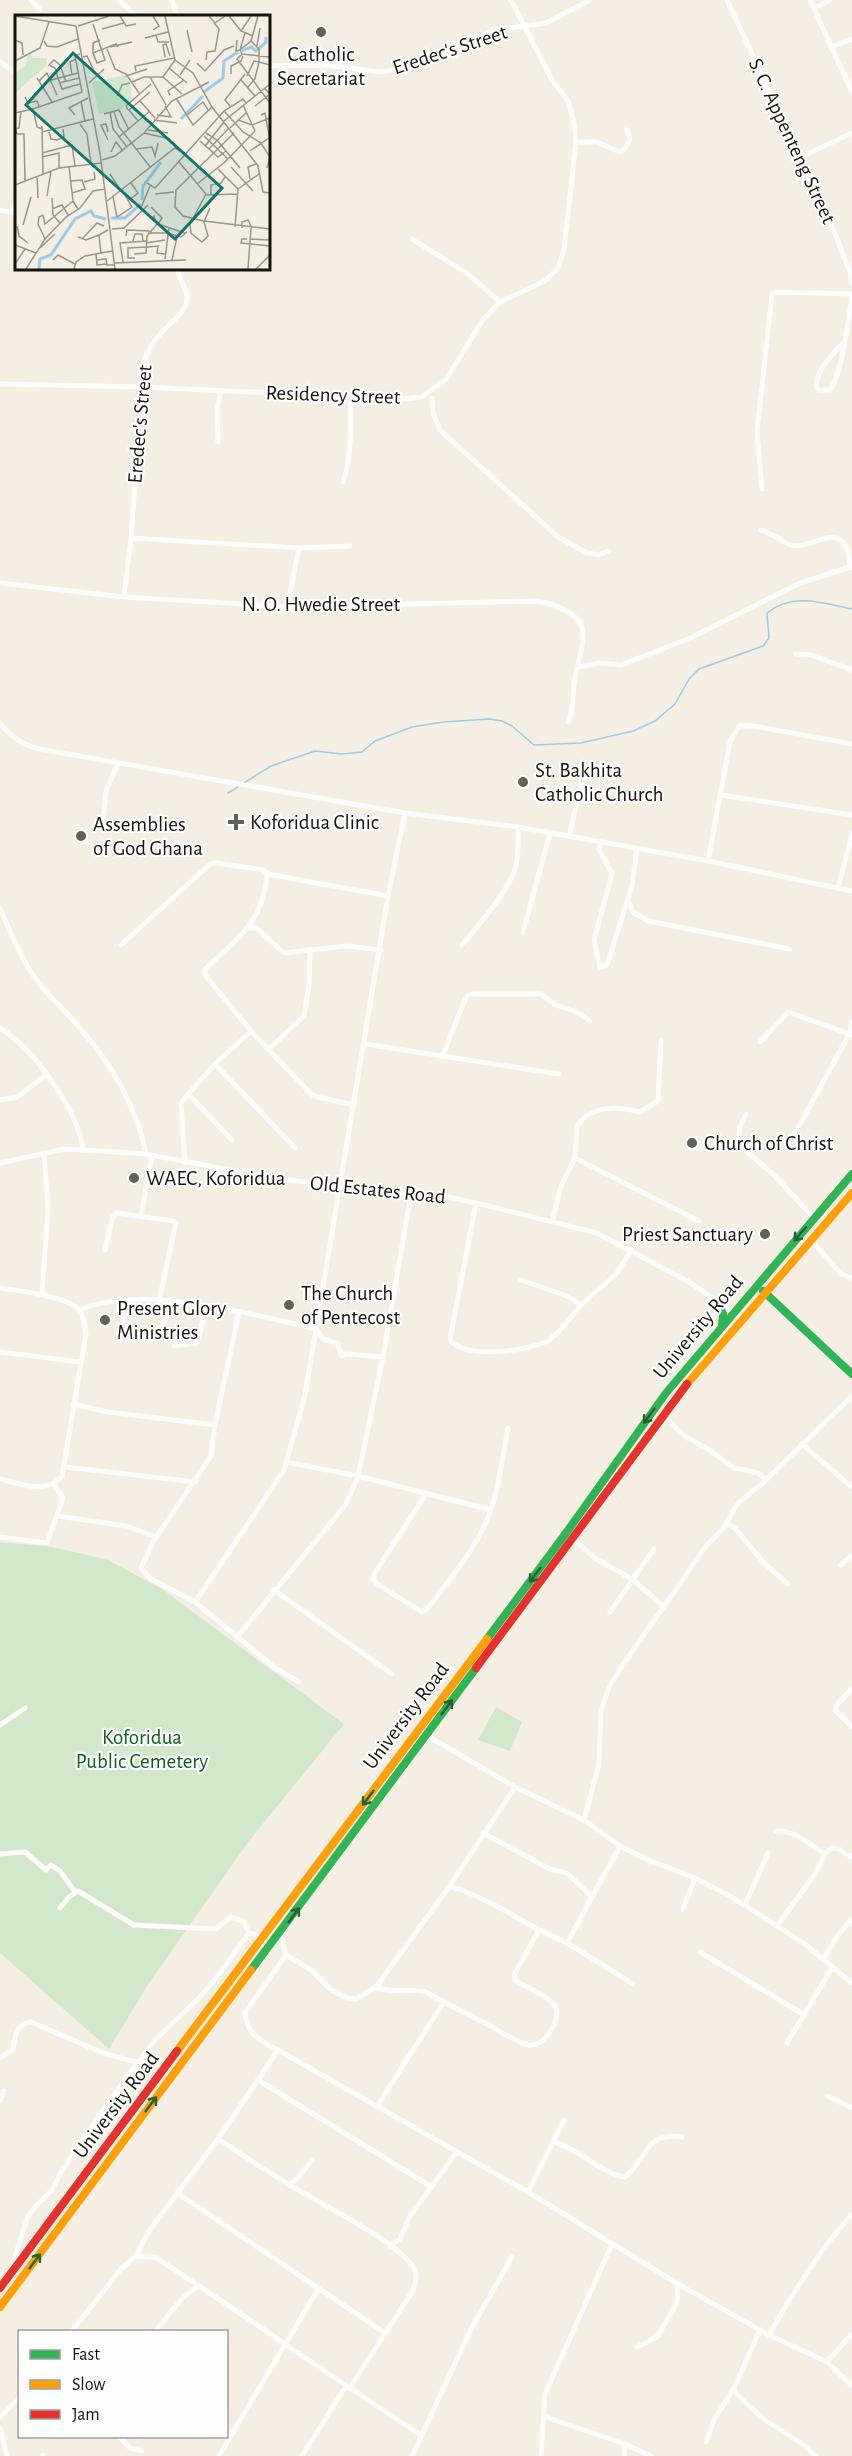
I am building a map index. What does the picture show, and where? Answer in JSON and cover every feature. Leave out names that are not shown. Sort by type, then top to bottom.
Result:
[{"type":"main road","name":"University Road","points":[[0,2307],[280,1934],[426,1734],[570,1536],[666,1393],[852,1174]]},
{"type":"main road","name":"University Road","points":[[0,2288],[193,2033],[263,1936],[570,1536],[743,1319],[852,1193]]},
{"type":"main road","points":[[757,1285],[852,1374]]},
{"type":"main road","points":[[718,1303],[723,1314],[722,1326]]},
{"type":"street","points":[[31,0],[40,10]]},
{"type":"street","points":[[120,0],[134,15]]},
{"type":"street","points":[[172,0],[177,15]]},
{"type":"street","name":"Residency Street","points":[[0,384],[142,387],[405,399],[422,397],[446,379],[483,320],[500,302],[545,281],[558,268],[564,250],[576,142],[574,122],[568,101],[552,80],[511,0]]},
{"type":"street","name":"Eredec's Street","points":[[270,66],[326,65],[386,71],[406,68],[495,30],[546,23],[590,0]]},
{"type":"street","name":"S. C. Appenteng Street","points":[[727,0],[834,231],[852,283]]},
{"type":"street","points":[[810,0],[852,92]]},
{"type":"street","points":[[814,8],[830,0]]},
{"type":"street","points":[[831,46],[852,39]]},
{"type":"street","points":[[0,61],[15,73]]},
{"type":"street","points":[[576,142],[597,142],[620,152],[630,140],[627,129]]},
{"type":"street","points":[[799,158],[852,133]]},
{"type":"street","points":[[0,210],[15,213]]},
{"type":"street","points":[[412,239],[468,274],[500,302]]},
{"type":"street","name":"Eredec's Street","points":[[124,597],[131,538],[142,387],[140,373],[148,348],[177,318],[186,304],[187,294],[178,270]]},
{"type":"street","points":[[762,489],[757,432],[772,294],[776,292],[852,295],[844,342],[833,386],[826,392],[819,390],[816,386],[817,380],[827,361],[844,342]]},
{"type":"street","points":[[218,442],[217,409],[221,391]]},
{"type":"street","points":[[343,482],[349,466],[350,396]]},
{"type":"street","points":[[432,398],[433,413],[440,430],[558,537],[587,553],[599,555],[608,551]]},
{"type":"street","points":[[578,667],[600,663],[621,665],[688,639],[798,584],[851,568],[843,541],[837,538],[830,537],[801,545],[791,545],[761,530]]},
{"type":"street","points":[[131,538],[299,548],[350,546]]},
{"type":"street","points":[[287,607],[299,548]]},
{"type":"street","name":"N. O. Hwedie Street","points":[[0,583],[124,597],[287,607],[535,601],[551,603],[575,617],[584,634],[575,677],[573,706],[568,722]]},
{"type":"street","points":[[796,654],[810,655],[852,670]]},
{"type":"street","points":[[0,723],[7,732],[24,745],[405,813],[518,827],[708,861],[852,891]]},
{"type":"street","points":[[708,861],[730,742],[739,726],[754,726],[852,744]]},
{"type":"street","points":[[103,822],[106,791],[118,763]]},
{"type":"street","points":[[569,836],[584,773]]},
{"type":"street","points":[[721,795],[852,815]]},
{"type":"street","points":[[195,1602],[279,1478],[286,1462],[305,1395],[381,950],[388,897],[405,813]]},
{"type":"street","points":[[462,945],[480,924],[512,876],[516,866],[518,827]]},
{"type":"street","points":[[523,932],[550,833]]},
{"type":"street","points":[[838,888],[852,834]]},
{"type":"street","points":[[601,842],[599,849],[612,874],[594,940],[600,967],[607,965],[628,900],[637,849]]},
{"type":"street","points":[[121,945],[210,864],[264,870],[267,874],[388,897]]},
{"type":"street","points":[[267,874],[261,908],[248,928],[205,972],[251,1031],[314,1096],[354,1105]]},
{"type":"street","points":[[628,900],[633,912],[648,921],[790,948]]},
{"type":"street","points":[[0,908],[17,947],[37,980],[84,1032],[118,1084],[140,1127],[149,1155],[141,1215]]},
{"type":"street","points":[[248,928],[256,928],[284,953],[347,946],[381,950]]},
{"type":"street","points":[[269,1049],[304,1016],[309,985],[310,950]]},
{"type":"street","points":[[442,1057],[464,1002],[467,996],[472,994],[542,994],[556,1005],[579,1013],[590,1021]]},
{"type":"street","points":[[760,1042],[788,1012],[851,1034]]},
{"type":"street","points":[[795,1133],[851,1034],[852,1022]]},
{"type":"street","points":[[0,1028],[18,1040],[46,1075],[77,1123],[84,1150]]},
{"type":"street","points":[[185,1163],[181,1104],[215,1064],[251,1031]]},
{"type":"street","points":[[0,1036],[7,1032]]},
{"type":"street","points":[[552,1222],[561,1186],[575,1158],[576,1126],[589,1113],[606,1109],[629,1109],[640,1112],[658,1101],[661,1040]]},
{"type":"street","points":[[364,1044],[559,1074]]},
{"type":"street","points":[[215,1064],[295,1148]]},
{"type":"street","points":[[0,1100],[17,1097],[46,1075]]},
{"type":"street","points":[[188,1094],[232,1140]]},
{"type":"street","points":[[746,1114],[739,1134],[744,1147],[814,1218]]},
{"type":"street","name":"Old Estates Road","points":[[0,1163],[65,1149],[84,1150],[149,1155],[185,1163],[339,1187],[448,1197],[597,1233],[689,1282],[743,1319]]},
{"type":"street","points":[[42,1293],[48,1209],[44,1153]]},
{"type":"street","points":[[575,1158],[699,1221]]},
{"type":"street","points":[[237,1637],[346,1504],[358,1476],[383,1357],[411,1194]]},
{"type":"street","points":[[476,1203],[450,1339],[460,1348],[494,1351],[537,1346],[558,1332],[581,1305],[617,1273],[631,1250]]},
{"type":"street","points":[[105,1250],[112,1216],[123,1213],[176,1223],[159,1301]]},
{"type":"street","points":[[811,1240],[841,1274],[852,1278]]},
{"type":"street","points":[[521,1280],[567,1296],[581,1305]]},
{"type":"street","points":[[0,1288],[42,1293],[79,1310],[85,1323],[86,1334],[62,1476],[54,1485],[42,1488],[0,1479]]},
{"type":"street","points":[[79,1310],[104,1301],[122,1300],[175,1301],[206,1305],[316,1329],[323,1339],[337,1343],[342,1356],[346,1354],[383,1357]]},
{"type":"street","points":[[122,1300],[124,1330],[129,1334],[147,1336],[165,1322],[175,1301]]},
{"type":"street","points":[[174,1346],[196,1343],[206,1305]]},
{"type":"street","points":[[239,1311],[215,1425],[211,1456],[196,1482],[156,1537],[146,1553],[141,1568],[144,1573],[195,1602],[274,1668],[299,1682]]},
{"type":"street","points":[[0,1352],[80,1362]]},
{"type":"street","points":[[584,1820],[599,1764],[600,1722],[604,1702],[622,1666],[706,1545],[726,1524],[737,1504],[766,1480],[852,1396]]},
{"type":"street","points":[[73,1404],[108,1412],[215,1425]]},
{"type":"street","points":[[664,1416],[684,1436],[708,1449],[734,1468],[758,1473],[766,1480]]},
{"type":"street","points":[[426,1494],[374,1574],[377,1584],[422,1612],[427,1609],[454,1574],[491,1510],[508,1428]]},
{"type":"street","points":[[802,1444],[852,1487]]},
{"type":"street","points":[[286,1462],[358,1476],[491,1510]]},
{"type":"street","points":[[65,1467],[196,1482]]},
{"type":"street","points":[[0,1537],[47,1543],[63,1498],[54,1485]]},
{"type":"street","points":[[58,1516],[126,1526],[156,1537]]},
{"type":"street","points":[[726,1524],[734,1527],[765,1563],[788,1584]]},
{"type":"street","points":[[570,1536],[596,1559],[632,1579],[663,1606]]},
{"type":"street","points":[[610,1612],[654,1549]]},
{"type":"street","points":[[841,1565],[852,1555]]},
{"type":"street","points":[[274,1590],[392,1674]]},
{"type":"street","points":[[852,1688],[836,1706],[836,1711],[852,1727]]},
{"type":"street","points":[[0,1725],[25,1708]]},
{"type":"street","points":[[426,1734],[515,1787],[584,1820],[621,1846],[648,1860],[694,1878],[745,1905],[823,1959],[852,1983]]},
{"type":"street","points":[[280,1934],[286,1955],[311,1970],[331,1990],[347,1998],[356,1999],[376,1987],[449,1887],[515,1787]]},
{"type":"street","points":[[776,1831],[787,1830],[825,1854]]},
{"type":"street","points":[[483,1833],[550,1869],[567,1873],[591,1896]]},
{"type":"street","points":[[567,1943],[591,1896],[621,1846]]},
{"type":"street","points":[[777,1926],[815,1874],[825,1854],[832,1848],[839,1849],[852,1858]]},
{"type":"street","points":[[0,1854],[25,1852],[46,1870],[51,1864],[75,1892],[78,1891],[134,1925],[216,1929],[230,1917],[243,1922],[249,1933],[263,1936]]},
{"type":"street","points":[[745,1905],[768,1853]]},
{"type":"street","points":[[683,1909],[694,1878]]},
{"type":"street","points":[[449,1887],[460,1888],[493,1904],[567,1943],[632,1983]]},
{"type":"street","points":[[60,1908],[75,1892]]},
{"type":"street","points":[[823,1959],[852,1919]]},
{"type":"street","points":[[376,1987],[386,1991],[413,1989],[426,1992],[528,2045],[541,2044],[557,2018],[557,2009],[553,2003],[516,1981],[514,1975],[539,1930]]},
{"type":"street","points":[[9,2277],[28,2216],[52,2190],[75,2151],[155,2040],[200,1997],[249,1933]]},
{"type":"street","points":[[700,1952],[802,2014]]},
{"type":"street","points":[[286,1955],[245,2013],[250,2032],[424,2132],[456,2153],[528,2192],[678,2284],[769,2335],[827,2362],[852,2386]]},
{"type":"street","points":[[787,2043],[802,2014],[832,1968]]},
{"type":"street","points":[[377,2106],[444,2002]]},
{"type":"street","points":[[0,2058],[13,2049],[17,2029],[31,2022],[103,2053],[139,2063]]},
{"type":"street","points":[[72,2330],[121,2269],[136,2256],[150,2231],[218,2139],[278,2050]]},
{"type":"street","points":[[258,2080],[432,2187]]},
{"type":"street","points":[[0,2101],[4,2091]]},
{"type":"street","points":[[827,2096],[852,2108]]},
{"type":"street","points":[[528,2192],[564,2120]]},
{"type":"street","points":[[554,2142],[566,2145],[615,2174],[625,2177],[651,2143],[662,2136],[681,2137]]},
{"type":"street","points":[[218,2139],[289,2185],[357,2222],[390,2246],[415,2270],[417,2280],[412,2292],[302,2456]]},
{"type":"street","points":[[390,2246],[400,2239],[410,2216],[456,2153]]},
{"type":"street","points":[[289,2185],[297,2179],[312,2160]]},
{"type":"street","points":[[177,2193],[385,2333]]},
{"type":"street","points":[[769,2335],[794,2290],[826,2242],[852,2214]]},
{"type":"street","points":[[541,2456],[545,2394],[612,2244]]},
{"type":"street","points":[[136,2256],[155,2257],[421,2435]]},
{"type":"street","points":[[412,2456],[471,2329],[512,2257]]},
{"type":"street","points":[[637,2347],[657,2337],[677,2303],[678,2284]]},
{"type":"street","points":[[155,2330],[165,2321],[182,2297],[200,2286]]},
{"type":"street","points":[[219,2456],[318,2289]]},
{"type":"street","points":[[706,2442],[714,2421],[734,2388],[760,2330]]},
{"type":"street","points":[[827,2362],[852,2334]]},
{"type":"street","points":[[734,2388],[743,2401],[764,2419],[806,2446],[815,2456]]},
{"type":"street","points":[[0,2417],[18,2399]]},
{"type":"street","points":[[543,2416],[625,2444],[651,2456]]},
{"type":"street","points":[[0,2428],[7,2456]]},
{"type":"street","points":[[121,2438],[130,2448],[142,2451]]},
{"type":"street","points":[[624,2456],[625,2444]]},
{"type":"green space","name":"Koforidua Public Cemetery","points":[[0,1542],[53,1547],[108,1560],[162,1589],[344,1724],[248,1842],[147,1986],[109,2049],[0,1953]]},
{"type":"green space","points":[[496,1707],[522,1722],[510,1751],[478,1740]]},
{"type":"waterway","points":[[244,783],[271,766],[315,751],[342,754],[362,752],[375,741],[412,727],[443,722],[489,719],[502,721],[512,726],[534,745],[581,743],[633,731],[655,721],[675,704],[689,679],[699,669],[763,646],[769,638],[767,613],[777,607],[797,601],[808,601],[852,609]]},
{"type":"waterway","points":[[228,793],[238,787]]},
{"type":"traffic: fast","points":[[487,1639],[666,1393],[852,1174]]},
{"type":"traffic: fast","points":[[763,1291],[852,1374]]},
{"type":"traffic: fast","points":[[718,1303],[723,1314],[722,1326]]},
{"type":"traffic: fast","points":[[251,1970],[476,1668]]},
{"type":"traffic: slow","points":[[687,1384],[852,1193]]},
{"type":"traffic: slow","points":[[177,2051],[487,1639]]},
{"type":"traffic: slow","points":[[0,2307],[251,1970]]},
{"type":"traffic: jam","points":[[476,1668],[687,1384]]},
{"type":"traffic: jam","points":[[0,2288],[177,2051]]},
{"type":"place","name":"Catholic Secretariat","points":[[321,32]]},
{"type":"place","name":"St. Bakhita Catholic Church","points":[[523,782]]},
{"type":"place","name":"Koforidua Clinic","points":[[236,822]]},
{"type":"place","name":"Assemblies of God Ghana","points":[[81,836]]},
{"type":"place","name":"Church of Christ","points":[[692,1143]]},
{"type":"place","name":"WAEC, Koforidua","points":[[134,1178]]},
{"type":"place","name":"Priest Sanctuary","points":[[765,1234]]},
{"type":"place","name":"The Church of Pentecost","points":[[289,1305]]},
{"type":"place","name":"Present Glory Ministries","points":[[105,1320]]}]
